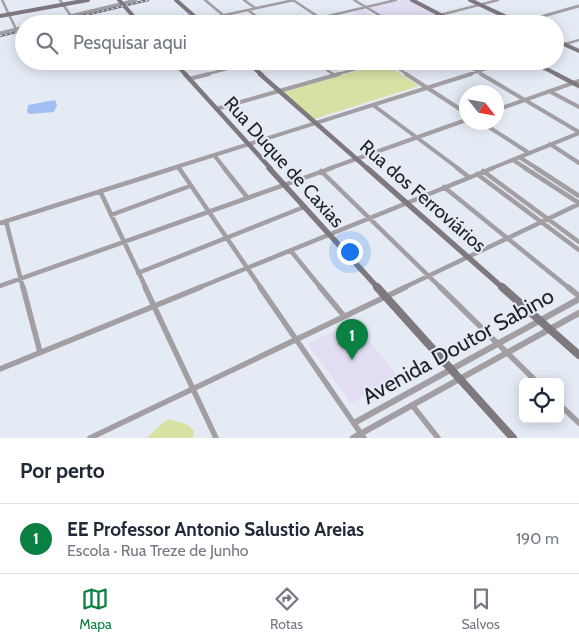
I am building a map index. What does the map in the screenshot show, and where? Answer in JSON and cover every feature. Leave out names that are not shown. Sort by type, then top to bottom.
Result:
[{"type":"main road","points":[[0,16],[88,0]]},
{"type":"main road","points":[[119,0],[132,15]]},
{"type":"main road","points":[[176,0],[193,15]]},
{"type":"main road","points":[[412,0],[441,15]]},
{"type":"main road","points":[[470,0],[501,15]]},
{"type":"main road","points":[[565,44],[579,51]]},
{"type":"main road","name":"Rua Duque de Caxias","points":[[181,70],[513,438]]},
{"type":"main road","name":"Rua dos Ferroviários","points":[[256,70],[579,355]]},
{"type":"main road","points":[[548,70],[579,86]]},
{"type":"street","points":[[2,0],[15,27]]},
{"type":"street","points":[[60,0],[70,15]]},
{"type":"street","points":[[75,15],[136,0]]},
{"type":"street","points":[[205,0],[223,15],[294,0],[316,15]]},
{"type":"street","points":[[244,0],[255,8]]},
{"type":"street","points":[[354,0],[379,15]]},
{"type":"street","points":[[333,15],[396,0]]},
{"type":"street","points":[[441,15],[498,0]]},
{"type":"street","points":[[549,15],[579,6]]},
{"type":"street","points":[[248,10],[254,15]]},
{"type":"street","points":[[0,33],[15,29]]},
{"type":"street","points":[[565,44],[579,40]]},
{"type":"street","points":[[189,79],[220,70]]},
{"type":"street","points":[[327,70],[334,75]]},
{"type":"street","points":[[216,108],[352,70]]},
{"type":"street","points":[[399,70],[459,109]]},
{"type":"street","points":[[474,70],[578,133]]},
{"type":"street","points":[[0,223],[483,70]]},
{"type":"street","points":[[504,107],[579,81]]},
{"type":"street","points":[[549,91],[579,107]]},
{"type":"street","points":[[373,105],[469,177]]},
{"type":"street","points":[[0,286],[459,122]]},
{"type":"street","points":[[493,130],[529,153]]},
{"type":"street","points":[[0,369],[578,133]]},
{"type":"street","points":[[550,144],[579,163]]},
{"type":"street","points":[[214,155],[247,197]]},
{"type":"street","points":[[519,157],[579,196]]},
{"type":"street","points":[[512,160],[579,204]]},
{"type":"street","points":[[178,167],[363,436]]},
{"type":"street","points":[[321,171],[532,378]]},
{"type":"street","points":[[483,172],[579,242]]},
{"type":"street","points":[[477,174],[579,250]]},
{"type":"street","points":[[111,215],[190,186]]},
{"type":"street","points":[[444,187],[579,298]]},
{"type":"street","points":[[100,191],[216,438]]},
{"type":"street","points":[[90,438],[579,204]]},
{"type":"street","points":[[138,273],[304,207]]},
{"type":"street","points":[[6,221],[40,352]]},
{"type":"street","points":[[291,251],[344,316]]},
{"type":"street","name":"Avenida Doutor Sabino","points":[[354,423],[579,298]]},
{"type":"street","name":"Avenida Doutor Sabino","points":[[353,438],[363,436],[412,406],[579,312]]},
{"type":"street","points":[[412,406],[438,438]]},
{"type":"street","points":[[564,409],[579,423]]},
{"type":"shaded area","points":[[409,0],[437,15],[381,15],[369,8]]},
{"type":"shaded area","points":[[363,9],[373,15],[358,15],[353,12]]},
{"type":"shaded area","points":[[353,322],[398,376],[351,403],[308,344]]},
{"type":"green space","points":[[360,70],[395,70],[419,86],[314,119],[283,92]]},
{"type":"green space","points":[[168,419],[188,425],[194,431],[193,438],[147,438]]},
{"type":"water","points":[[55,100],[57,105],[54,112],[30,114],[27,112],[28,105]]},
{"type":"railway","points":[[86,15],[148,0]]},
{"type":"railway","points":[[0,36],[15,32]]},
{"type":"place","name":"EE Professor Antonio Salustio Areias","points":[[352,360]]}]
